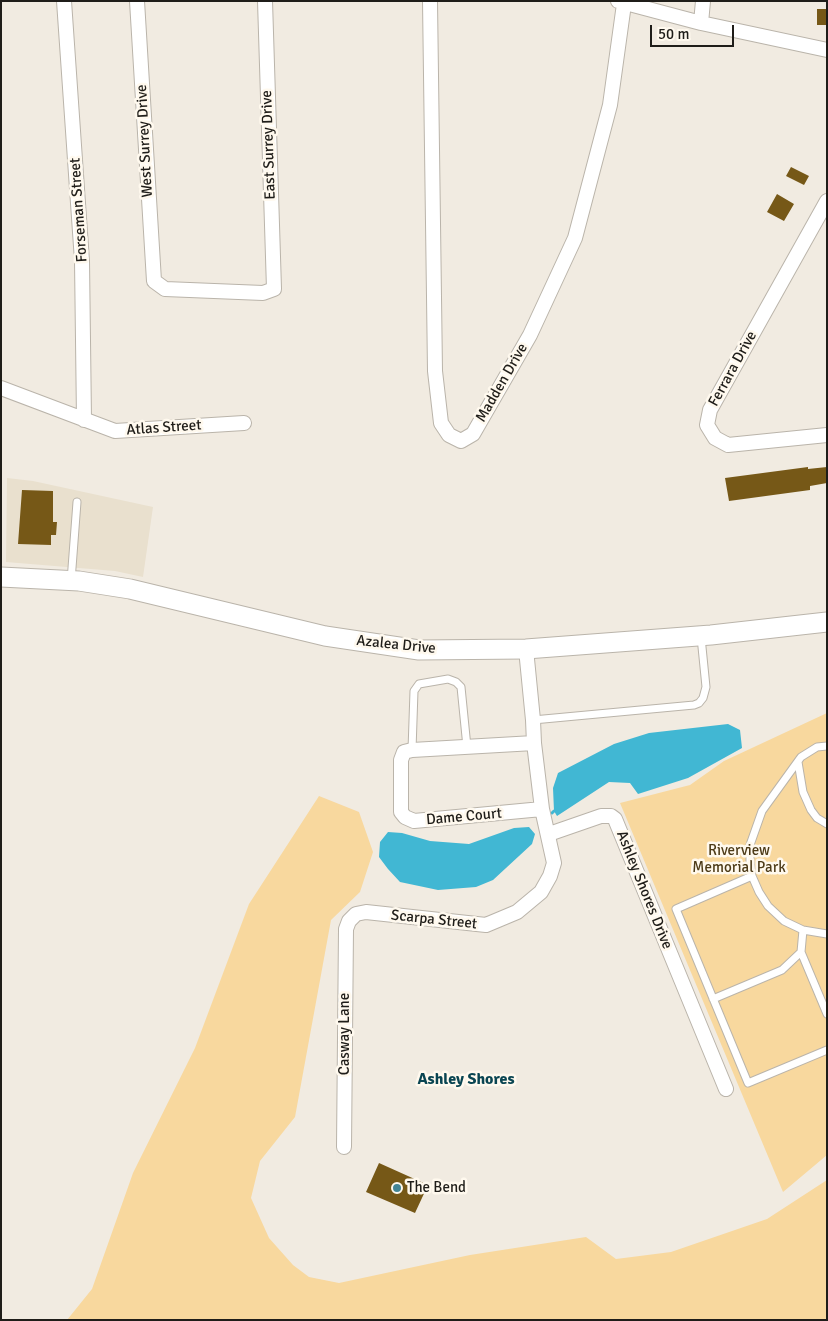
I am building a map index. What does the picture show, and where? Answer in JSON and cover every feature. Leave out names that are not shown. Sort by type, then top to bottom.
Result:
[{"type":"street","name":"Forseman Street","points":[[64,1],[82,261],[84,420]]},
{"type":"street","name":"West Surrey Drive","points":[[136,1],[154,281],[165,289],[263,293],[274,289]]},
{"type":"street","name":"East Surrey Drive","points":[[265,1],[274,289]]},
{"type":"street","name":"Madden Drive","points":[[430,1],[435,371],[441,423],[449,436],[461,441],[473,434],[530,336],[575,238],[610,106],[621,2]]},
{"type":"street","points":[[701,23],[703,1]]},
{"type":"street","points":[[621,2],[701,23],[827,50]]},
{"type":"street","name":"Ferrara Drive","points":[[827,201],[710,410],[707,425],[715,438],[728,445],[827,435]]},
{"type":"street","name":"Atlas Street","points":[[1,388],[115,431],[244,423]]},
{"type":"street","name":"Azalea Drive","points":[[1,577],[71,581],[130,589],[325,636],[419,650],[526,649],[701,636],[827,622]]},
{"type":"street","points":[[526,649],[534,743],[542,809],[548,834]]},
{"type":"street","points":[[412,750],[534,743]]},
{"type":"street","name":"Dame Court","points":[[412,750],[404,752],[401,760],[401,812],[405,818],[414,821],[542,809]]},
{"type":"street","name":"Ashley Shores Drive","points":[[548,834],[601,816],[611,816],[616,819],[726,1089]]},
{"type":"street","name":"Scarpa Street","points":[[349,921],[356,914],[366,912],[486,925],[517,912],[541,892],[550,876],[554,864],[548,834]]},
{"type":"street","name":"Casway Lane","points":[[344,1147],[346,929],[349,921]]},
{"type":"lane","points":[[71,581],[77,502]]},
{"type":"lane","points":[[533,720],[699,703],[703,698],[706,687],[701,636]]},
{"type":"lane","points":[[412,750],[414,691],[419,684],[448,679],[456,682],[461,687],[467,747]]},
{"type":"lane","points":[[827,746],[817,747],[801,758],[762,810],[750,845],[752,876],[768,906],[784,921],[803,930],[827,934]]},
{"type":"lane","points":[[798,762],[804,792],[811,810],[817,818],[827,824]]},
{"type":"lane","points":[[752,876],[676,909],[748,1083],[827,1050]]},
{"type":"lane","points":[[803,930],[801,952],[827,1014]]},
{"type":"lane","points":[[713,999],[782,970],[801,952]]},
{"type":"shaded area","points":[[7,478],[33,481],[153,507],[143,577],[115,571],[6,562]]},
{"type":"green space","name":"Riverview Memorial Park","points":[[827,713],[827,1155],[783,1192],[620,803],[690,785],[724,761]]},
{"type":"green space","points":[[319,796],[359,812],[373,852],[360,892],[331,920],[295,1117],[260,1161],[251,1198],[269,1238],[293,1265],[309,1277],[339,1283],[470,1255],[586,1237],[616,1259],[671,1252],[767,1219],[827,1180],[827,1320],[67,1320],[92,1289],[133,1173],[195,1048],[249,904]]},
{"type":"water","points":[[728,724],[740,730],[742,748],[688,778],[638,794],[630,783],[609,782],[557,816],[554,811],[553,788],[558,773],[614,744],[649,733]]},
{"type":"water","points":[[529,827],[535,834],[532,844],[493,880],[476,887],[438,890],[400,882],[379,857],[380,842],[388,832],[402,833],[430,841],[469,844],[514,828]]},
{"type":"building","points":[[817,9],[827,9],[827,25],[817,25]]},
{"type":"building","points":[[791,167],[809,176],[804,185],[786,176]]},
{"type":"building","points":[[777,194],[794,204],[784,221],[767,212]]},
{"type":"building","points":[[808,467],[808,469],[827,467],[827,483],[810,486],[810,490],[729,501],[725,478]]},
{"type":"building","points":[[22,490],[53,491],[53,522],[57,522],[56,535],[51,535],[51,545],[18,544]]},
{"type":"building","name":"The Bend","points":[[379,1163],[428,1185],[415,1213],[366,1192]]},
{"type":"place","name":"The Bend","points":[[397,1188]]},
{"type":"district","name":"Ashley Shores","points":[[466,1080]]}]
